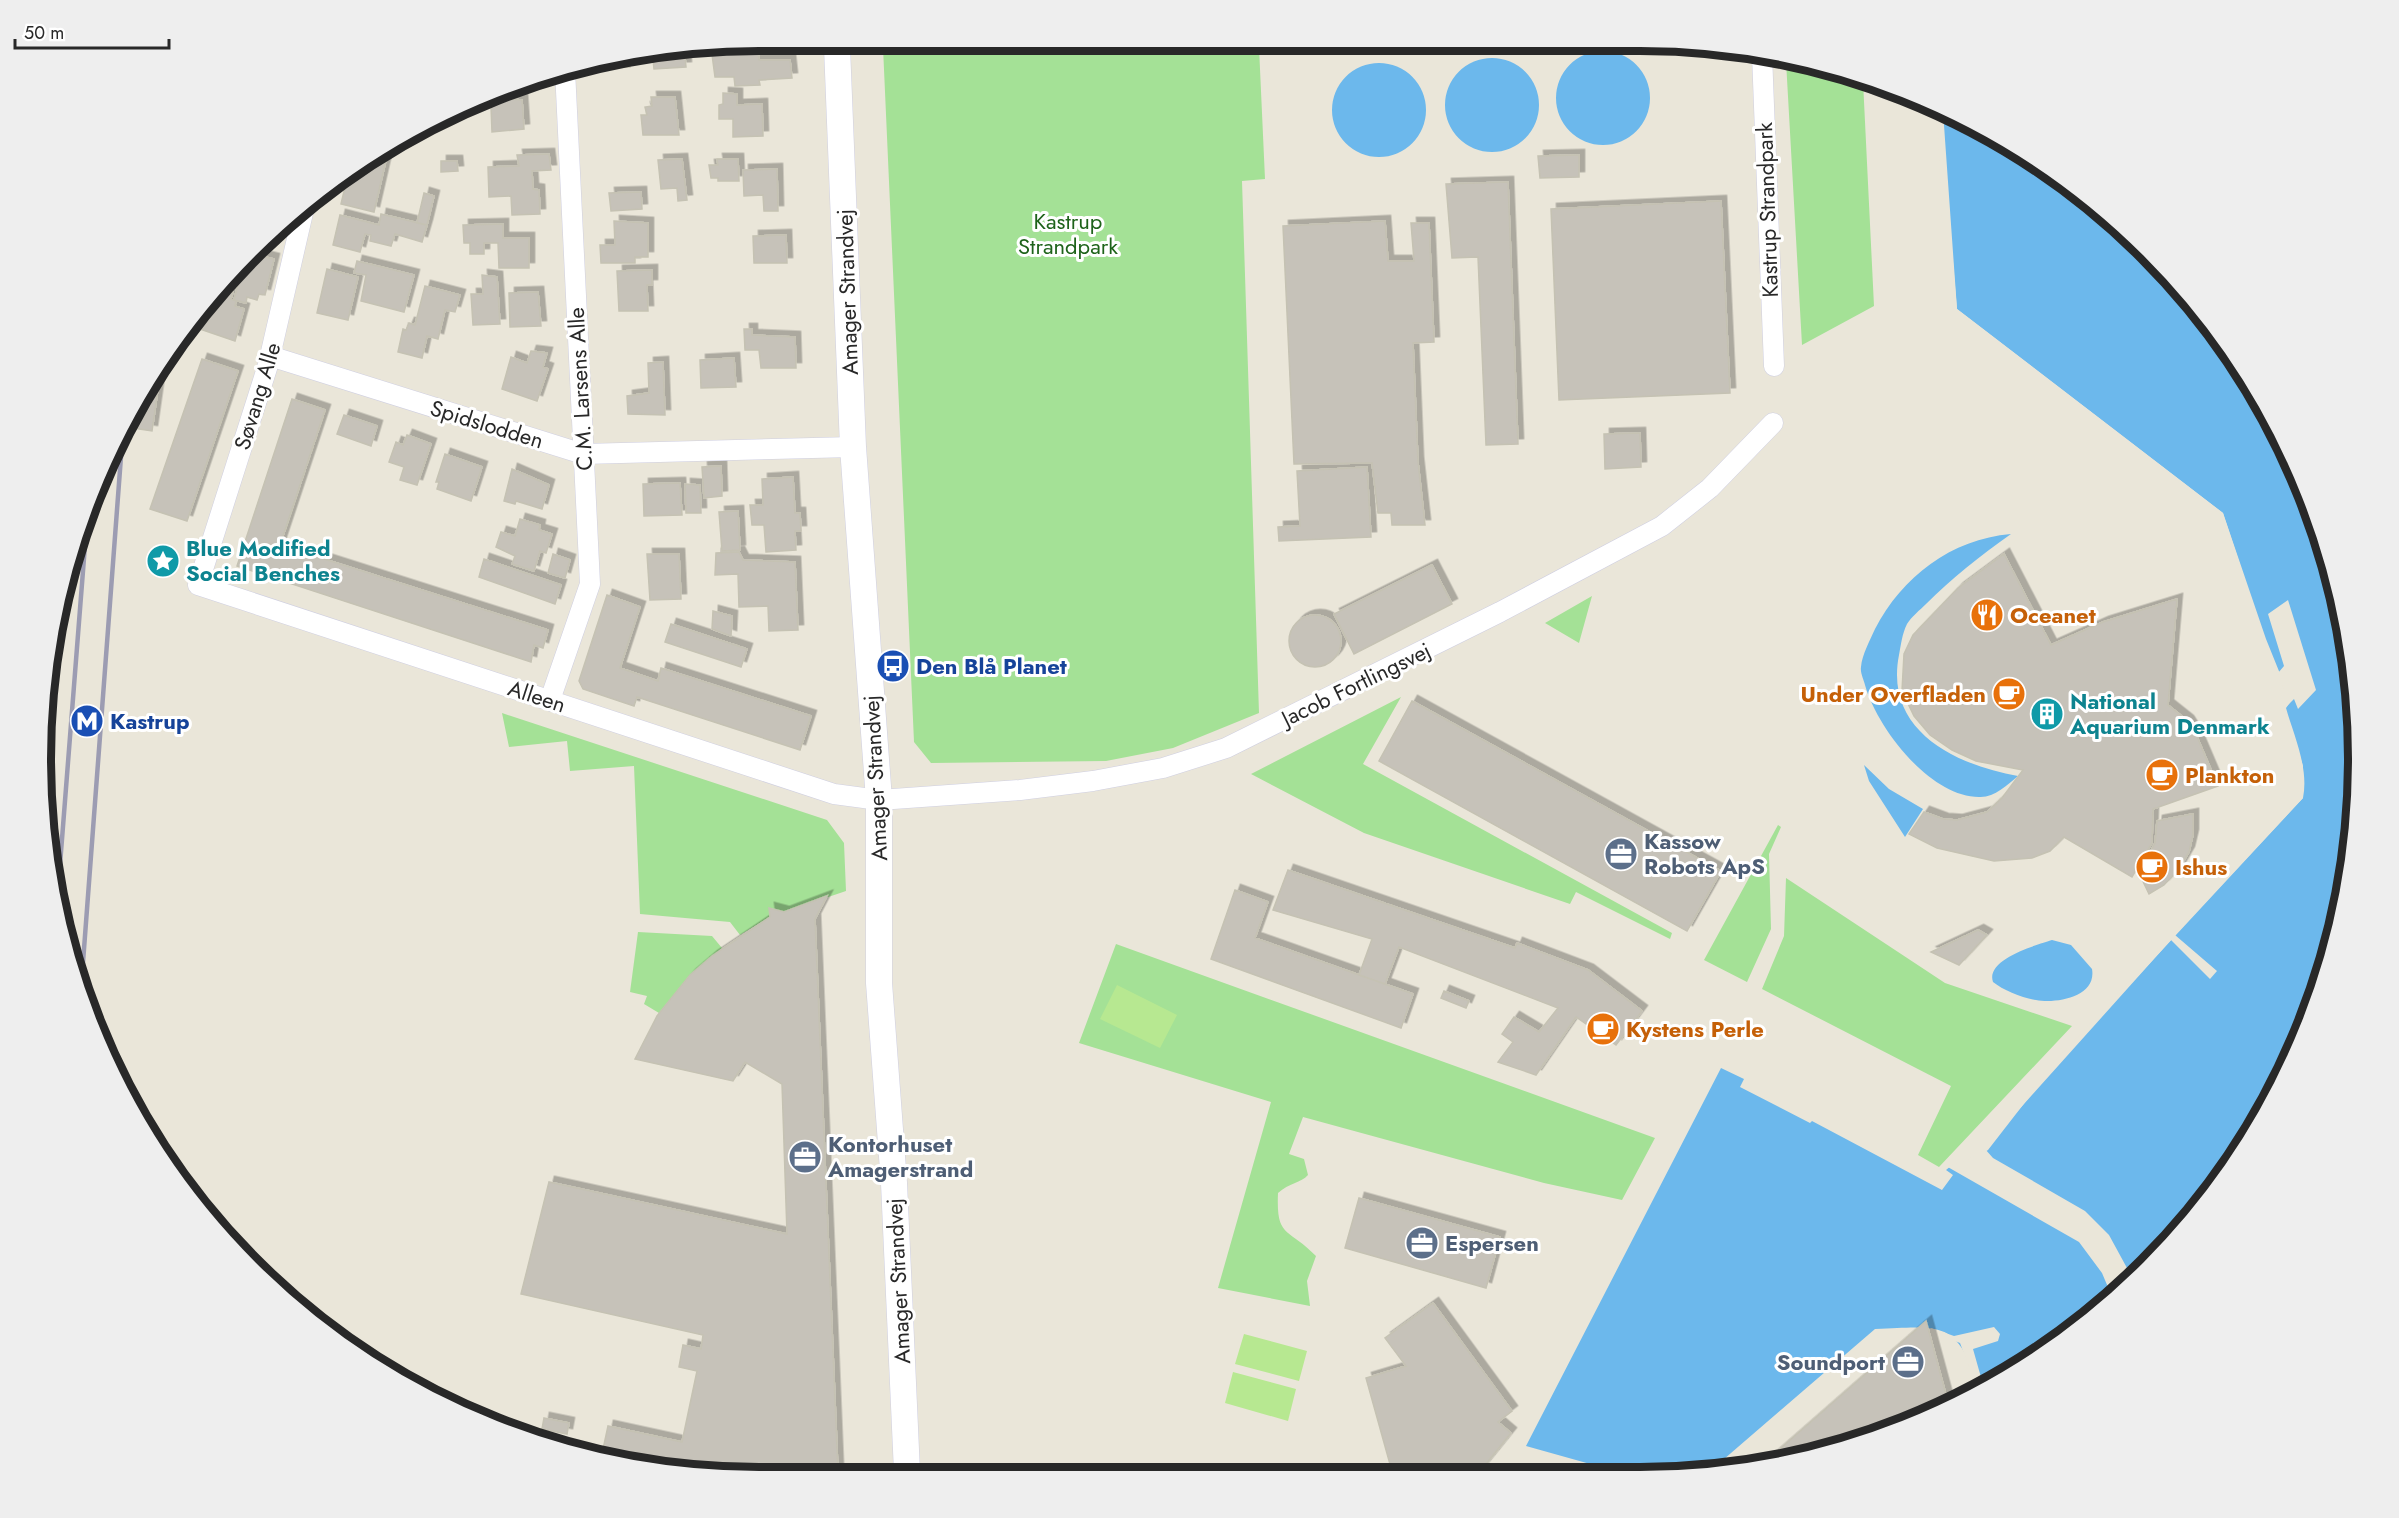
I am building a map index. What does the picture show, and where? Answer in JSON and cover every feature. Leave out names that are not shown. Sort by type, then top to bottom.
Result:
[{"type":"street","name":"Amager Strandvej","points":[[837,51],[853,447],[879,800],[879,983],[894,1183],[907,1467]]},
{"type":"street","name":"Kastrup Strandpark","points":[[1762,62],[1774,366]]},
{"type":"street","name":"C.M. Larsens Alle","points":[[550,700],[590,584],[566,78]]},
{"type":"street","name":"Søvang Alle","points":[[198,585],[270,356],[302,219]]},
{"type":"street","name":"Spidslodden","points":[[270,356],[583,454],[853,447]]},
{"type":"street","name":"Jacob Fortlingsvej","points":[[879,800],[1020,790],[1093,781],[1163,768],[1226,748],[1500,612],[1662,526],[1710,488],[1773,423]]},
{"type":"street","name":"Alleen","points":[[198,585],[834,794],[879,800]]},
{"type":"green space","name":"Kastrup Strandpark","points":[[883,51],[1259,51],[1265,179],[1242,181],[1259,713],[1173,748],[1106,761],[931,763],[914,742]]},
{"type":"green space","points":[[1786,67],[1863,88],[1874,306],[1802,345]]},
{"type":"green space","points":[[1592,596],[1579,643],[1545,623]]},
{"type":"green space","points":[[1401,697],[1363,764],[1672,933],[1670,939],[1576,892],[1570,904],[1364,833],[1251,774]]},
{"type":"green space","points":[[502,713],[827,820],[844,843],[846,891],[784,912],[770,908],[770,917],[740,935],[730,922],[640,914],[634,766],[570,771],[567,741],[509,747]]},
{"type":"green space","points":[[1778,825],[1781,827],[1769,854],[1771,929],[1747,982],[1704,960]]},
{"type":"green space","points":[[1786,878],[1945,983],[2072,1026],[1939,1167],[1918,1155],[1951,1086],[1762,989],[1784,936]]},
{"type":"green space","points":[[638,932],[712,936],[722,948],[690,975],[659,1013],[644,1004],[647,996],[630,992]]},
{"type":"green space","points":[[1116,944],[1655,1138],[1622,1200],[1544,1183],[1303,1117],[1289,1154],[1304,1159],[1308,1175],[1278,1193],[1278,1208],[1282,1226],[1316,1256],[1307,1281],[1310,1306],[1218,1288],[1271,1102],[1079,1043]]},
{"type":"green space","points":[[1117,985],[1177,1015],[1160,1048],[1100,1019]]},
{"type":"green space","points":[[1244,1334],[1307,1351],[1299,1381],[1235,1364]]},
{"type":"green space","points":[[1233,1372],[1296,1389],[1288,1421],[1225,1403]]},
{"type":"water","points":[[1603,51],[1621,55],[1636,65],[1646,80],[1650,98],[1646,116],[1636,131],[1621,141],[1603,145],[1585,141],[1570,131],[1560,116],[1556,98],[1560,80],[1570,65],[1585,55]]},
{"type":"water","points":[[1492,58],[1510,62],[1525,72],[1535,87],[1539,105],[1535,123],[1525,138],[1510,148],[1492,152],[1474,148],[1459,138],[1449,123],[1445,105],[1449,87],[1459,72],[1474,62]]},
{"type":"water","points":[[1379,63],[1397,67],[1412,77],[1422,92],[1426,110],[1422,128],[1412,143],[1397,153],[1379,157],[1361,153],[1346,143],[1336,128],[1332,110],[1336,92],[1346,77],[1361,67]]},
{"type":"water","points":[[1941,118],[1994,146],[2033,170],[2071,197],[2141,258],[2202,328],[2229,366],[2275,446],[2294,488],[2324,576],[2342,667],[2348,759],[2342,851],[2334,897],[2324,942],[2294,1030],[2275,1072],[2229,1152],[2172,1226],[2141,1260],[2071,1321],[1994,1372],[1978,1381],[1955,1339],[1945,1332],[1918,1328],[1875,1329],[1721,1462],[1601,1467],[1526,1446],[1721,1068],[1744,1079],[1740,1087],[1810,1123],[1812,1121],[1942,1190],[1953,1175],[1946,1170],[1952,1165],[1968,1163],[1988,1150],[2047,1074],[2303,798],[2302,764],[2286,708],[2291,701],[2266,639],[2223,513],[1957,309]]},
{"type":"water","points":[[2011,534],[1956,576],[1913,616],[1905,628],[1899,655],[1897,682],[1903,704],[1914,724],[1930,740],[1949,753],[1994,771],[2018,776],[1995,793],[1979,797],[1961,794],[1942,786],[1908,757],[1893,739],[1871,702],[1861,667],[1875,629],[1886,610],[1914,577],[1949,553],[1968,544],[1989,537]]},
{"type":"water","points":[[1864,765],[1889,789],[1923,809],[1905,837],[1869,781]]},
{"type":"water","points":[[2052,940],[2071,945],[2092,969],[2092,979],[2082,992],[2064,999],[2044,1001],[2019,996],[1993,982],[1993,974],[1997,966],[2004,960],[2025,949]]},
{"type":"pier","points":[[1937,117],[1944,120],[1957,309],[2223,513],[2269,653],[2221,515],[1955,310],[1942,218]]},
{"type":"pier","points":[[2288,600],[2316,690],[2298,709],[2294,699],[2285,708],[2303,766],[2303,798],[2175,935],[2217,971],[2210,979],[2171,940],[1998,1133],[2045,1072],[2301,796],[2300,767],[2283,708],[2288,701],[2278,673],[2284,666],[2268,614]]},
{"type":"pier","points":[[1985,1149],[1993,1158],[2085,1211],[2109,1235],[2129,1271],[2109,1289],[2102,1273],[2079,1242],[1946,1166],[1967,1160]]},
{"type":"pier","points":[[1994,1327],[2000,1334],[1998,1341],[1973,1349],[1981,1379],[1975,1382],[1960,1343],[1932,1332],[1931,1328],[1954,1336]]},
{"type":"building","points":[[758,51],[759,60],[790,60],[792,78],[759,80],[760,85],[735,86],[734,77],[715,77],[712,53]]},
{"type":"building","points":[[685,55],[686,67],[654,69],[653,59]]},
{"type":"building","points":[[630,64],[630,67],[612,67]]},
{"type":"building","points":[[723,93],[737,94],[737,105],[762,104],[763,136],[733,137],[733,119],[719,119],[719,105],[723,104]]},
{"type":"building","points":[[651,97],[675,97],[679,135],[643,135],[641,115],[647,115],[645,107],[652,106]]},
{"type":"building","points":[[506,98],[522,100],[524,129],[492,132],[491,106],[484,107]]},
{"type":"building","points":[[549,154],[551,170],[532,171],[533,189],[539,190],[540,214],[512,215],[511,196],[489,197],[488,167],[519,166],[517,155]]},
{"type":"building","points":[[1579,155],[1579,177],[1540,178],[1538,156]]},
{"type":"building","points":[[387,157],[374,212],[341,204],[346,185]]},
{"type":"building","points":[[682,159],[687,200],[678,201],[677,188],[661,189],[658,160]]},
{"type":"building","points":[[717,159],[738,159],[739,181],[718,181],[718,178],[711,178],[709,165],[718,165]]},
{"type":"building","points":[[441,161],[457,161],[458,171],[441,172]]},
{"type":"building","points":[[777,169],[778,211],[764,211],[763,195],[744,196],[743,170]]},
{"type":"building","points":[[1508,182],[1518,444],[1486,445],[1478,257],[1452,258],[1446,184]]},
{"type":"building","points":[[641,192],[642,209],[611,211],[609,193]]},
{"type":"building","points":[[424,193],[434,196],[427,225],[417,223]]},
{"type":"building","points":[[1721,201],[1730,393],[1559,400],[1551,209]]},
{"type":"building","points":[[381,214],[427,225],[422,242],[395,234],[391,246],[370,241],[371,235],[365,234],[360,252],[333,245],[340,215],[379,225]]},
{"type":"building","points":[[614,221],[648,223],[648,257],[635,257],[635,263],[601,263],[600,245],[615,245]]},
{"type":"building","points":[[1385,221],[1388,261],[1414,261],[1411,223],[1429,223],[1434,342],[1413,343],[1418,462],[1425,525],[1392,525],[1391,513],[1378,513],[1372,463],[1294,464],[1283,226]]},
{"type":"building","points":[[503,224],[503,238],[529,238],[529,268],[499,268],[498,243],[484,243],[484,254],[470,254],[470,243],[464,243],[463,225]]},
{"type":"building","points":[[786,235],[787,263],[754,263],[753,236]]},
{"type":"building","points":[[260,256],[274,259],[265,295],[259,294],[257,300],[247,297],[246,303],[234,300],[239,278],[258,258]]},
{"type":"building","points":[[357,261],[414,275],[404,312],[361,301],[366,275],[354,273]]},
{"type":"building","points":[[327,269],[358,277],[348,320],[317,313]]},
{"type":"building","points":[[652,270],[652,285],[647,285],[648,311],[619,311],[617,271]]},
{"type":"building","points":[[482,275],[497,277],[500,324],[473,325],[471,294],[483,294]]},
{"type":"building","points":[[425,286],[460,295],[455,312],[445,310],[438,339],[427,336],[422,358],[398,352],[403,329],[406,330],[409,323],[415,325]]},
{"type":"building","points":[[228,291],[233,292],[231,299],[236,301],[235,306],[244,309],[235,341],[197,328]]},
{"type":"building","points":[[538,292],[541,326],[510,327],[509,293]]},
{"type":"building","points":[[744,329],[752,329],[752,335],[795,337],[796,368],[761,368],[759,350],[745,350]]},
{"type":"building","points":[[531,351],[547,353],[543,367],[548,369],[537,401],[502,389],[511,357],[527,363]]},
{"type":"building","points":[[734,358],[736,387],[701,388],[700,360]]},
{"type":"building","points":[[202,359],[238,371],[187,521],[150,509]]},
{"type":"building","points":[[663,362],[665,415],[628,414],[627,396],[649,393],[648,363]]},
{"type":"building","points":[[159,384],[152,431],[134,428]]},
{"type":"building","points":[[292,399],[325,410],[280,545],[548,630],[543,648],[534,645],[531,662],[237,566]]},
{"type":"building","points":[[344,415],[377,426],[371,446],[337,434]]},
{"type":"building","points":[[1640,433],[1641,467],[1605,469],[1604,434]]},
{"type":"building","points":[[407,435],[431,444],[417,485],[400,480],[404,467],[389,462],[396,442],[403,445]]},
{"type":"building","points":[[445,454],[482,467],[471,501],[437,489],[439,482],[436,482]]},
{"type":"building","points":[[721,466],[722,496],[704,498],[702,467]]},
{"type":"building","points":[[1367,467],[1371,537],[1279,541],[1278,527],[1300,526],[1297,471]]},
{"type":"building","points":[[512,469],[549,485],[542,509],[516,501],[515,504],[504,501]]},
{"type":"building","points":[[793,477],[795,513],[800,513],[801,531],[795,531],[796,550],[766,552],[764,525],[752,525],[750,505],[763,505],[762,479]]},
{"type":"building","points":[[680,483],[682,515],[644,516],[643,484]]},
{"type":"building","points":[[685,484],[700,485],[701,513],[686,513]]},
{"type":"building","points":[[738,511],[740,550],[722,551],[719,512]]},
{"type":"building","points":[[520,519],[540,525],[539,530],[552,534],[546,553],[540,551],[534,571],[512,564],[515,556],[496,547],[501,532],[515,536]]},
{"type":"building","points":[[739,552],[743,560],[795,562],[798,630],[769,631],[768,606],[739,607],[738,574],[715,575],[716,553]]},
{"type":"building","points":[[553,554],[570,560],[565,578],[548,573]]},
{"type":"building","points":[[647,554],[679,554],[681,599],[650,600]]},
{"type":"building","name":"National Aquarium Denmark","points":[[2004,554],[2051,645],[2103,622],[2177,599],[2168,705],[2188,721],[2195,732],[2218,786],[2153,809],[2152,843],[2132,877],[2064,837],[2050,851],[2032,858],[1994,861],[1937,848],[1909,834],[1924,812],[1943,819],[1957,820],[1987,812],[2002,798],[2023,770],[1976,761],[1952,750],[1930,735],[1914,716],[1902,691],[1904,654],[1913,635],[1958,588]]},
{"type":"building","points":[[484,559],[561,585],[555,604],[479,577]]},
{"type":"building","points":[[1432,565],[1452,604],[1354,654],[1334,614]]},
{"type":"building","points":[[607,595],[640,607],[620,668],[658,681],[661,668],[811,716],[800,750],[637,697],[634,706],[583,689],[579,681]]},
{"type":"building","points":[[713,611],[732,616],[731,636],[712,629]]},
{"type":"building","points":[[1315,615],[1329,619],[1337,627],[1341,641],[1337,655],[1329,663],[1315,667],[1301,663],[1293,655],[1289,641],[1293,627],[1301,619]]},
{"type":"building","points":[[671,624],[747,649],[741,667],[665,642]]},
{"type":"building","points":[[1412,701],[1721,871],[1687,931],[1379,761]]},
{"type":"building","points":[[2193,814],[2193,835],[2189,852],[2179,869],[2164,885],[2149,894],[2139,873],[2155,843],[2157,821]]},
{"type":"building","points":[[1288,870],[1515,948],[1517,943],[1588,970],[1642,1011],[1616,1045],[1576,1017],[1536,1075],[1498,1062],[1513,1042],[1502,1034],[1514,1017],[1539,1032],[1558,1008],[1399,947],[1385,984],[1359,975],[1372,939],[1273,910]]},
{"type":"building","points":[[1235,890],[1268,902],[1255,938],[1413,994],[1401,1028],[1211,959]]},
{"type":"building","points":[[827,896],[815,919],[838,1467],[713,1465],[667,1461],[603,1449],[608,1426],[682,1442],[697,1371],[679,1367],[683,1345],[701,1349],[703,1335],[521,1294],[549,1182],[787,1234],[782,1084],[745,1062],[733,1081],[635,1059],[657,1016],[690,975],[712,956],[770,917],[769,908],[784,912]]},
{"type":"building","points":[[1978,930],[1987,935],[1959,965],[1931,952]]},
{"type":"building","points":[[1444,991],[1469,1001],[1466,1008],[1441,998]]},
{"type":"building","name":"Espersen","points":[[1359,1198],[1500,1237],[1486,1288],[1345,1248]]},
{"type":"building","points":[[1433,1303],[1512,1411],[1498,1422],[1511,1433],[1483,1467],[1391,1467],[1366,1378],[1406,1366],[1385,1338]]},
{"type":"building","name":"Soundport","points":[[1926,1321],[1947,1397],[1868,1429],[1823,1443],[1775,1454]]},
{"type":"building","points":[[544,1418],[569,1423],[567,1434],[542,1429]]},
{"type":"railway","points":[[83,967],[121,452]]},
{"type":"railway","points":[[60,867],[85,543]]},
{"type":"place","name":"Blue Modified Social Benches","points":[[163,561]]},
{"type":"place","name":"Oceanet","points":[[1987,615]]},
{"type":"place","name":"Den Blå Planet","points":[[893,666]]},
{"type":"place","name":"Under Overfladen","points":[[2009,694]]},
{"type":"place","name":"National Aquarium Denmark","points":[[2047,714]]},
{"type":"place","name":"Kastrup","points":[[87,721]]},
{"type":"place","name":"Plankton","points":[[2162,775]]},
{"type":"place","name":"Kassow Robots ApS","points":[[1621,854]]},
{"type":"place","name":"Ishus","points":[[2152,867]]},
{"type":"place","name":"Kystens Perle","points":[[1603,1029]]},
{"type":"place","name":"Kontorhuset Amagerstrand","points":[[805,1157]]},
{"type":"place","name":"Espersen","points":[[1422,1243]]},
{"type":"place","name":"Soundport","points":[[1908,1362]]}]
